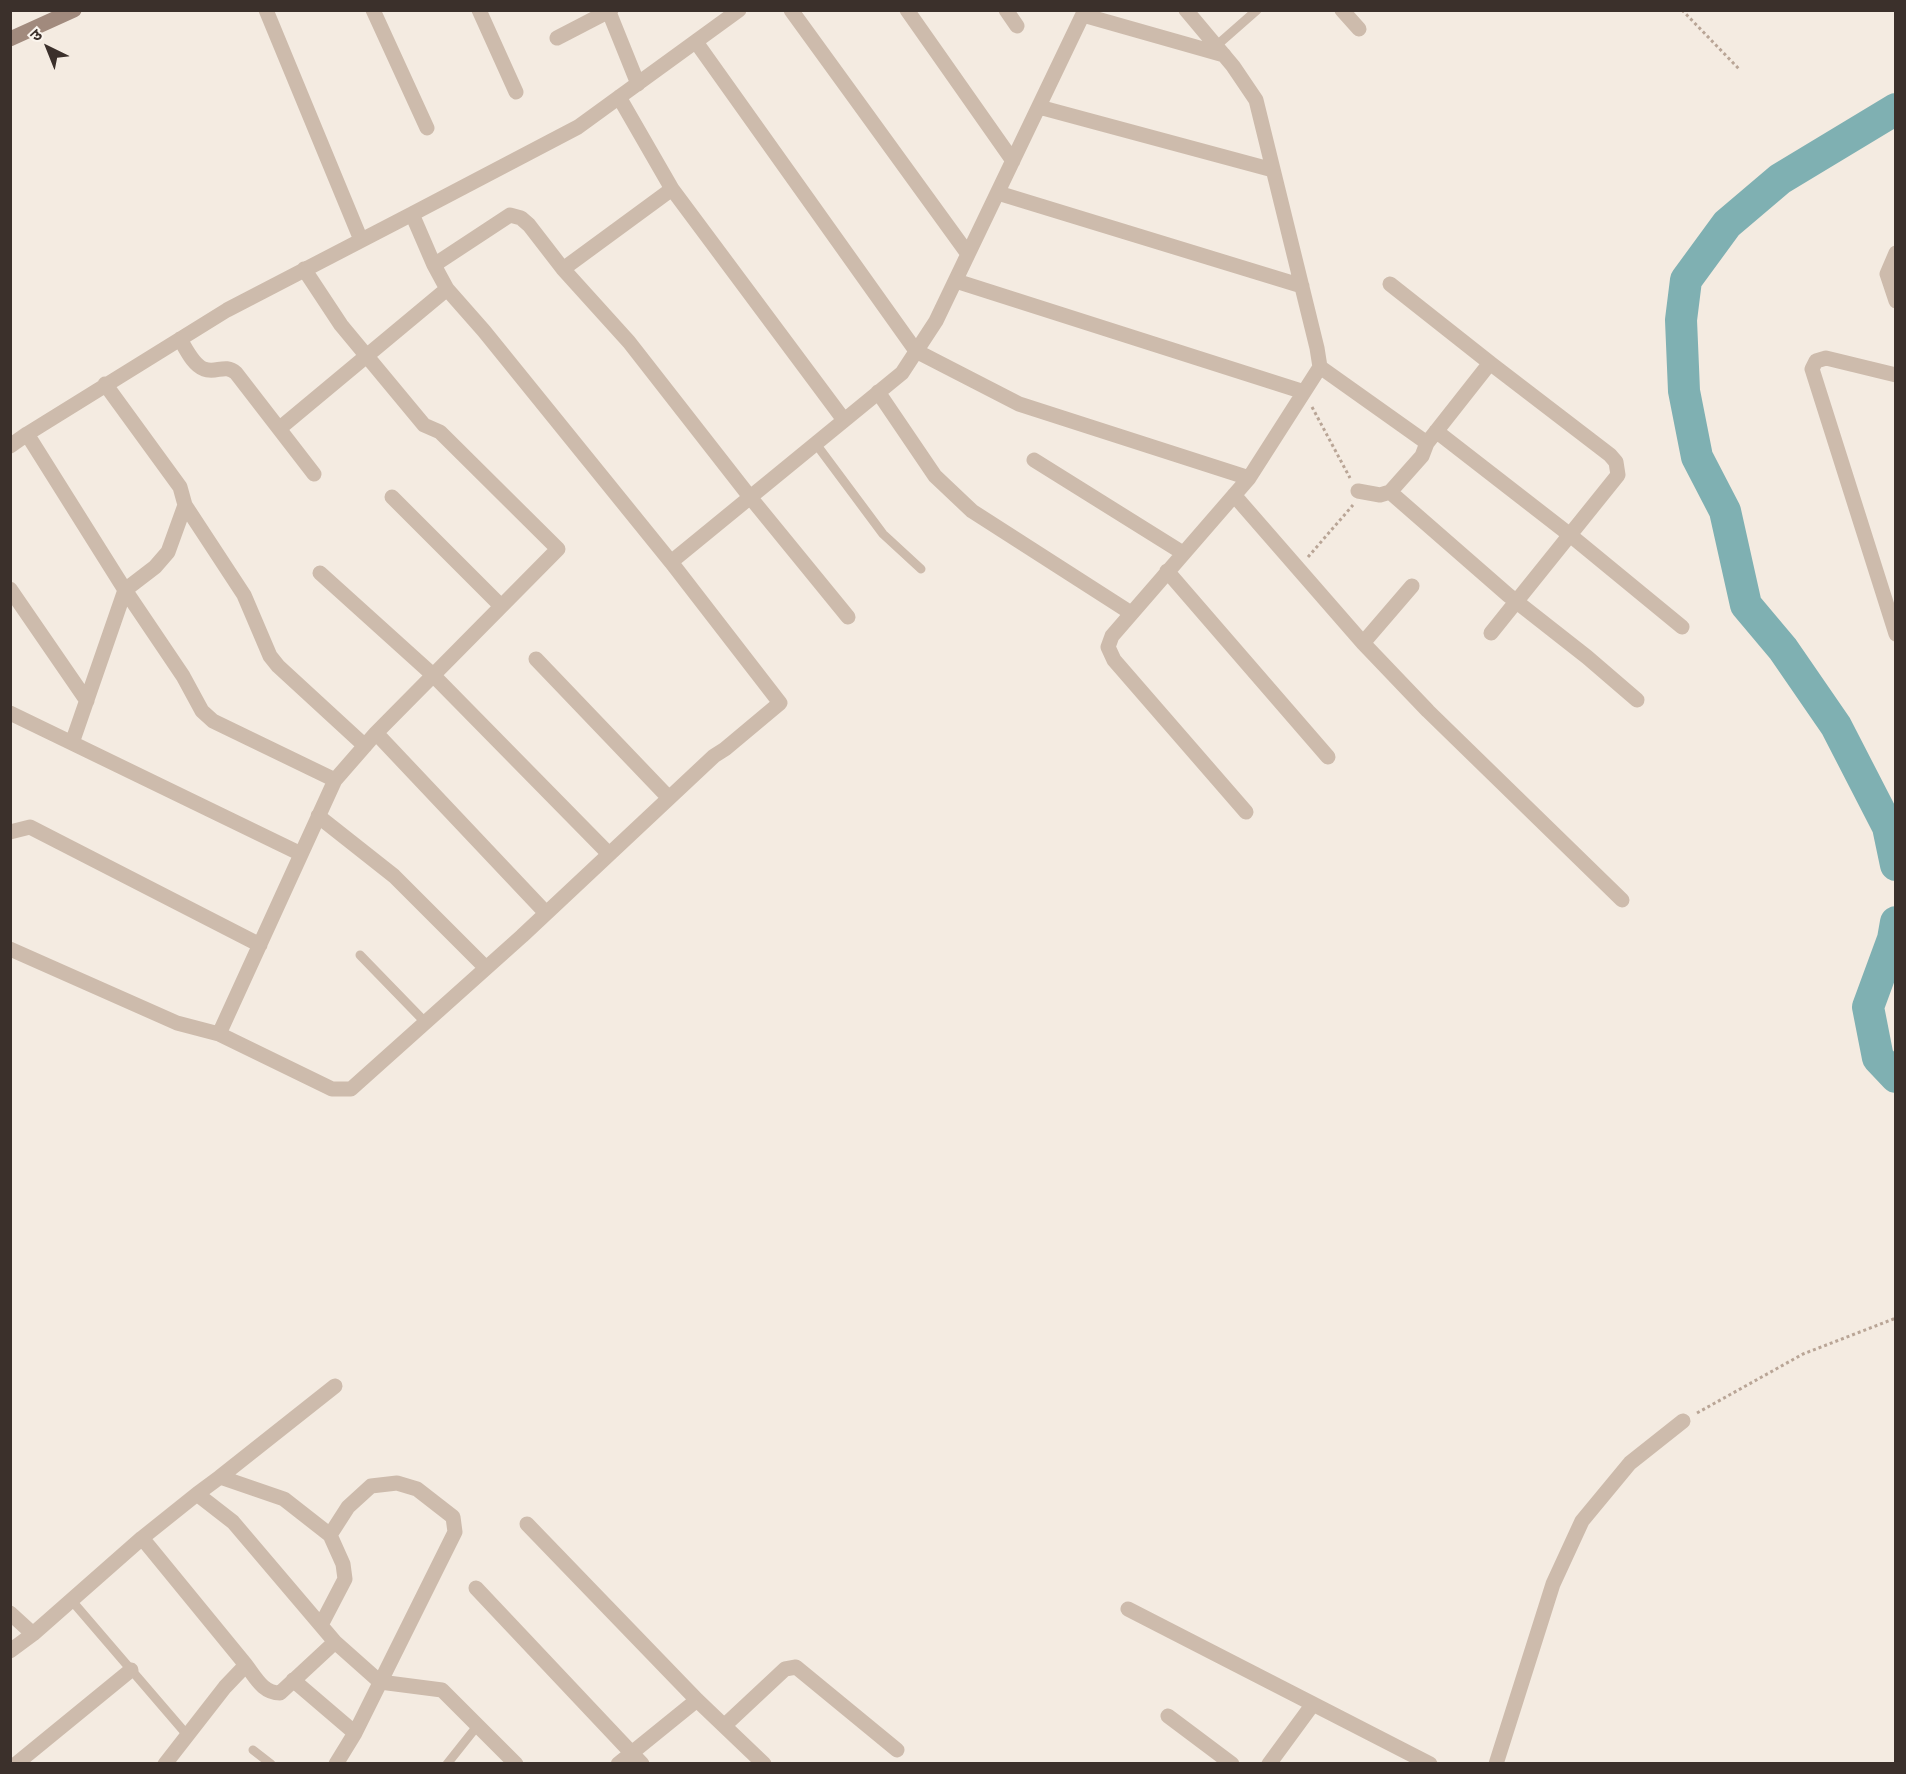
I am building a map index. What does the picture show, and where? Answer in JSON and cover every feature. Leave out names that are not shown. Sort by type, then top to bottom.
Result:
[{"type":"street","points":[[10,39],[74,10]]},
{"type":"street","points":[[266,10],[361,240]]},
{"type":"street","points":[[373,10],[427,128]]},
{"type":"street","points":[[479,10],[516,92]]},
{"type":"street","points":[[10,446],[105,384],[227,310],[578,127],[739,10]]},
{"type":"street","points":[[791,10],[968,254]]},
{"type":"street","points":[[907,10],[1013,161]]},
{"type":"street","points":[[1006,10],[1017,26]]},
{"type":"street","points":[[1186,10],[1256,100],[1320,367],[1249,478],[1131,613],[1112,636],[1108,647],[1114,660],[1246,812]]},
{"type":"street","points":[[1342,10],[1359,29]]},
{"type":"street","points":[[556,38],[588,15],[610,11],[638,84]]},
{"type":"street","points":[[671,562],[902,373],[936,321],[1084,13],[1220,51]]},
{"type":"street","points":[[696,42],[916,351],[1019,404],[1249,478]]},
{"type":"street","points":[[619,97],[672,189],[844,420]]},
{"type":"street","points":[[1039,107],[1273,170]]},
{"type":"street","points":[[563,269],[672,189]]},
{"type":"street","points":[[998,193],[1302,286]]},
{"type":"street","points":[[10,949],[177,1023],[219,1034],[332,1089],[351,1089],[546,913],[714,756],[780,703],[671,562],[484,331],[447,289],[412,214]]},
{"type":"street","points":[[435,265],[510,216],[521,218],[563,269],[629,342],[750,497],[848,617]]},
{"type":"street","points":[[1896,253],[1887,274],[1896,301]]},
{"type":"street","points":[[219,1034],[335,780],[376,733],[558,549],[440,432],[424,425],[341,325],[304,269]]},
{"type":"street","points":[[956,281],[1304,392]]},
{"type":"street","points":[[1390,284],[1616,462],[1618,475],[1491,633]]},
{"type":"street","points":[[280,428],[447,289]]},
{"type":"street","points":[[180,339],[195,363],[202,369],[212,371],[224,368],[236,373],[314,474]]},
{"type":"street","points":[[1896,375],[1826,358],[1816,361],[1812,369],[1896,634]]},
{"type":"street","points":[[1358,491],[1380,495],[1390,492],[1422,456],[1432,437],[1490,363]]},
{"type":"street","points":[[1320,367],[1432,437],[1570,535],[1682,627]]},
{"type":"street","points":[[105,384],[180,487],[185,505],[244,595],[270,656],[365,746]]},
{"type":"street","points":[[878,392],[935,476],[972,511],[1131,613]]},
{"type":"street","points":[[27,434],[125,590],[183,676],[202,711],[213,721],[335,780]]},
{"type":"street","points":[[1034,460],[1183,553]]},
{"type":"street","points":[[1390,492],[1516,602],[1587,657],[1637,700]]},
{"type":"street","points":[[1234,495],[1363,643],[1428,711],[1622,900]]},
{"type":"street","points":[[392,497],[501,606]]},
{"type":"street","points":[[72,743],[125,590],[155,567],[168,552],[185,505]]},
{"type":"street","points":[[1167,571],[1328,757]]},
{"type":"street","points":[[320,573],[433,675],[609,854]]},
{"type":"street","points":[[1363,643],[1412,586]]},
{"type":"street","points":[[10,589],[87,701]]},
{"type":"street","points":[[536,659],[669,798]]},
{"type":"street","points":[[10,713],[301,854]]},
{"type":"street","points":[[376,733],[546,913]]},
{"type":"street","points":[[318,816],[394,876],[486,968]]},
{"type":"street","points":[[10,832],[30,827],[260,945]]},
{"type":"street","points":[[10,1651],[72,1601],[142,1538],[335,1386]]},
{"type":"street","points":[[1496,1764],[1553,1584],[1582,1521],[1630,1463],[1683,1421]]},
{"type":"street","points":[[220,1477],[284,1499],[330,1535],[343,1564],[345,1579],[321,1625]]},
{"type":"street","points":[[330,1535],[348,1507],[371,1486],[397,1483],[417,1489],[453,1517],[455,1532],[355,1733],[336,1764]]},
{"type":"street","points":[[196,1494],[233,1522],[335,1642],[380,1682],[442,1690],[478,1725],[509,1761]]},
{"type":"street","points":[[527,1524],[697,1700],[764,1764]]},
{"type":"street","points":[[142,1538],[263,1688],[271,1693],[280,1693],[335,1642]]},
{"type":"street","points":[[476,1588],[642,1764]]},
{"type":"street","points":[[1128,1609],[1430,1764]]},
{"type":"street","points":[[10,1613],[33,1634]]},
{"type":"street","points":[[165,1764],[225,1687],[246,1665]]},
{"type":"street","points":[[724,1726],[785,1670],[796,1667],[897,1750]]},
{"type":"street","points":[[16,1764],[131,1670]]},
{"type":"street","points":[[293,1680],[355,1733]]},
{"type":"street","points":[[618,1764],[697,1700]]},
{"type":"street","points":[[1269,1764],[1313,1704]]},
{"type":"street","points":[[1168,1716],[1232,1764]]},
{"type":"lane","points":[[1220,51],[1257,10]]},
{"type":"lane","points":[[816,444],[883,534],[921,569]]},
{"type":"lane","points":[[360,955],[426,1023]]},
{"type":"lane","points":[[72,1601],[188,1736]]},
{"type":"lane","points":[[447,1764],[478,1725]]},
{"type":"lane","points":[[254,1750],[272,1764]]},
{"type":"path","points":[[1682,10],[1740,70]]},
{"type":"path","points":[[1298,568],[1355,504],[1358,491],[1304,392]]},
{"type":"path","points":[[1683,1421],[1803,1354],[1896,1318]]},
{"type":"waterway","points":[[1896,109],[1780,179],[1727,224],[1686,280],[1681,320],[1684,391],[1697,457],[1725,511],[1746,605],[1783,649],[1836,726],[1888,827],[1896,865]]},
{"type":"waterway","points":[[1896,922],[1893,939],[1868,1007],[1878,1058],[1896,1077]]}]
